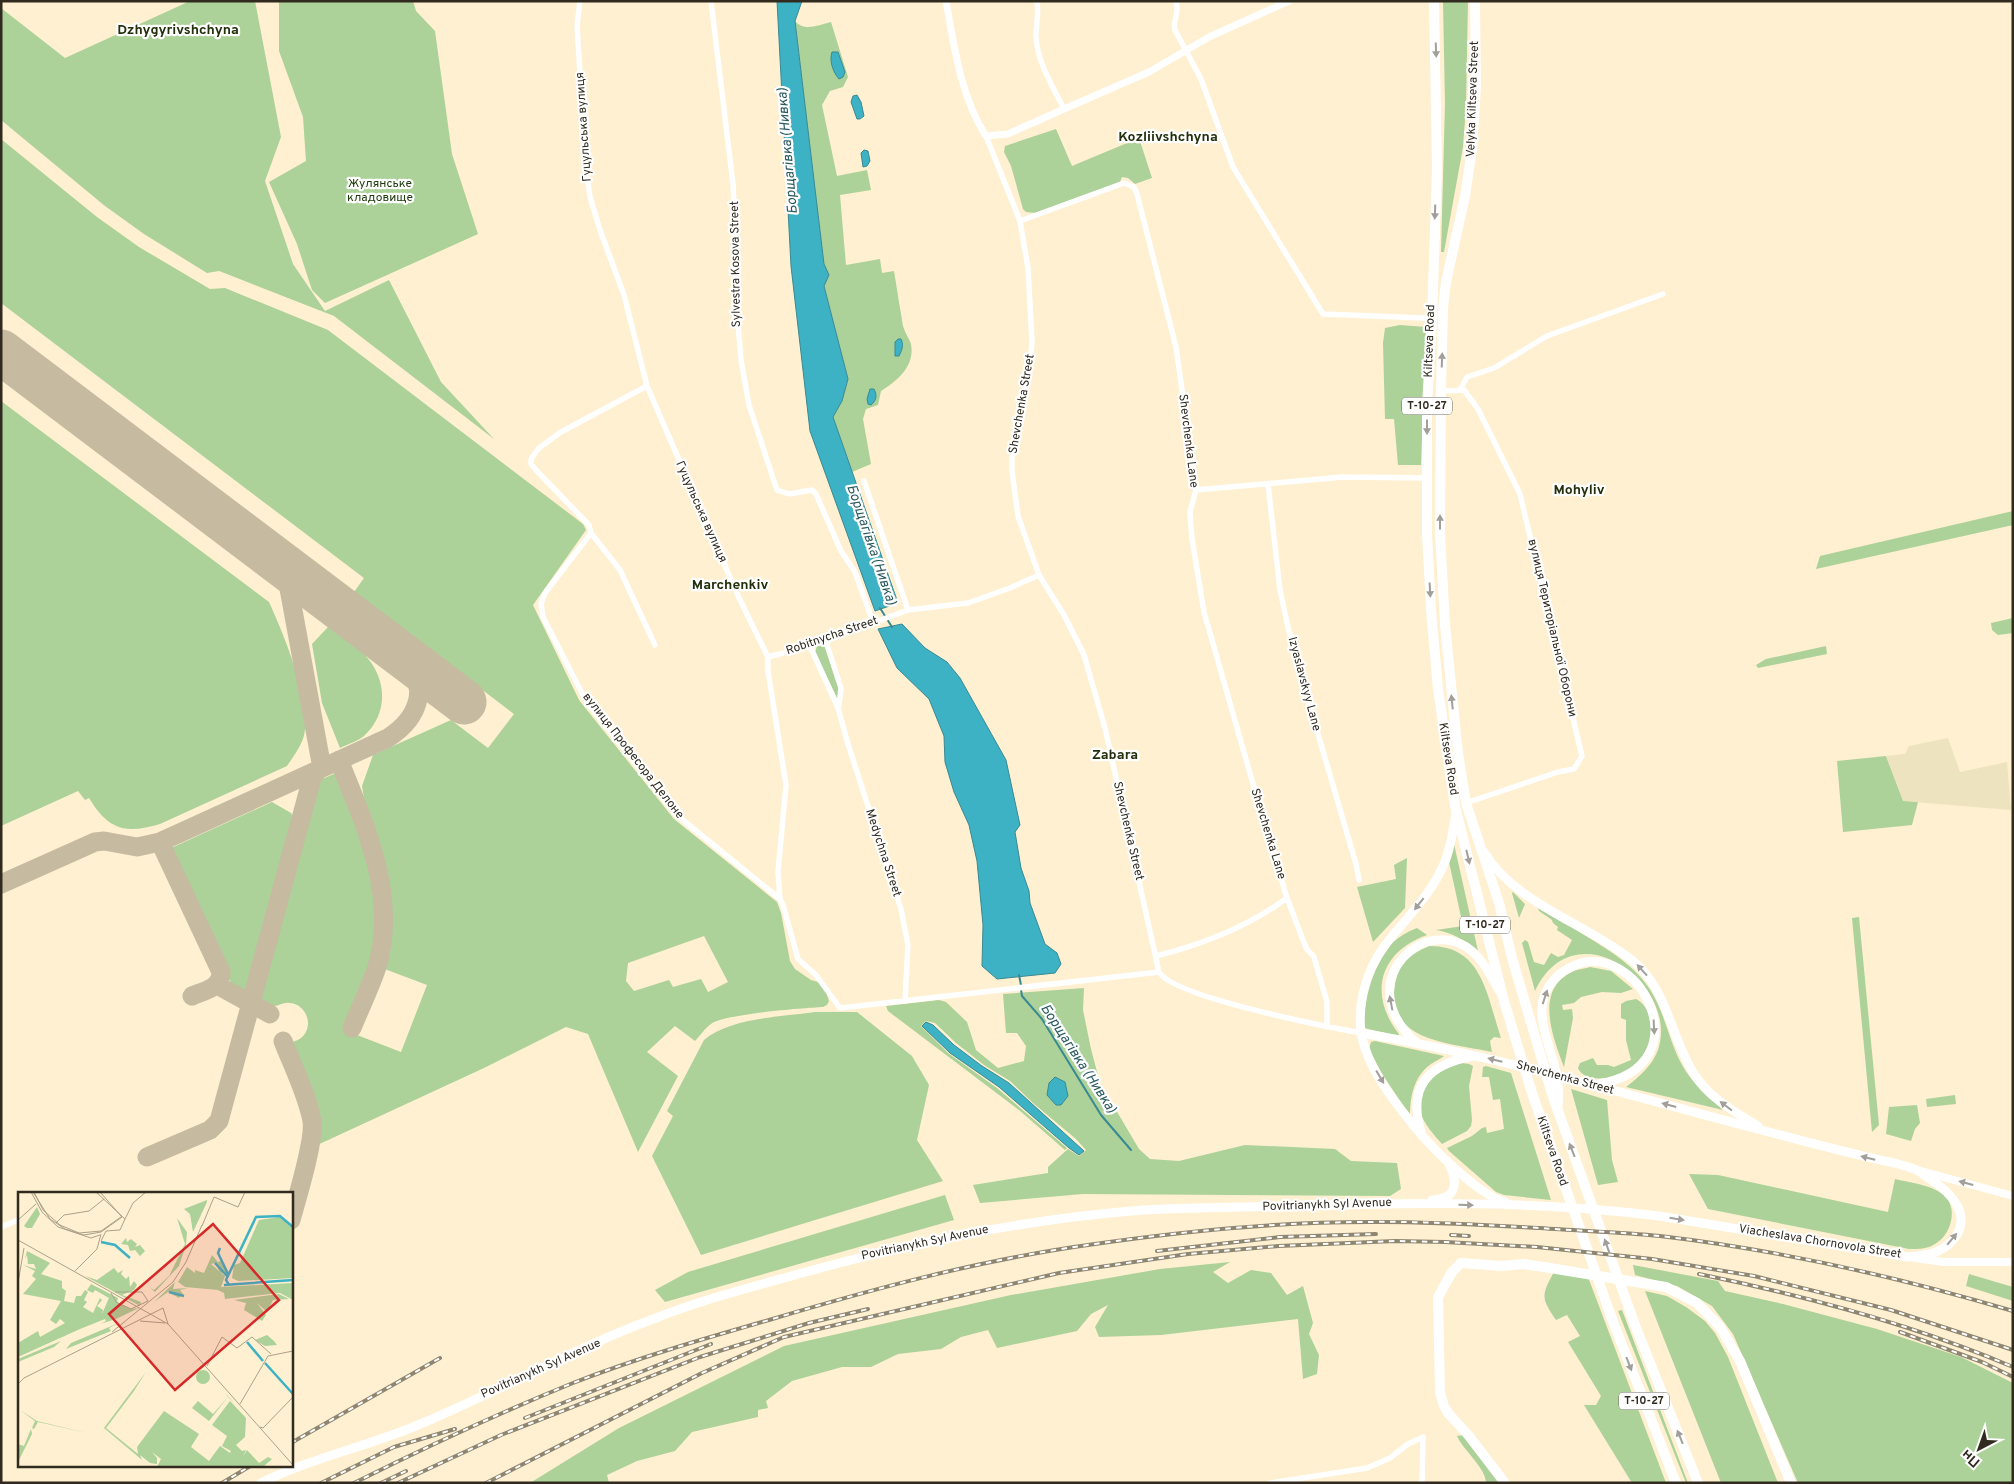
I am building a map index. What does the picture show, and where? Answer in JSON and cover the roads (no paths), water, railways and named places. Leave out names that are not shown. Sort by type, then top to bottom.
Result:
[{"type":"highway","name":"Kiltseva Road","points":[[1434,1],[1437,158],[1432,320],[1427,406],[1427,534],[1430,610],[1438,688],[1457,810],[1504,1001],[1532,1093],[1612,1319],[1676,1483]]},
{"type":"highway","name":"Velyka Kiltseva Street","points":[[1465,196],[1474,131],[1475,1]]},
{"type":"highway","name":"Kiltseva Road","points":[[1465,196],[1446,282],[1443,308],[1440,533],[1445,625],[1456,735],[1466,803],[1475,836],[1499,904],[1536,1042],[1556,1097],[1558,1112],[1635,1325],[1698,1483]]},
{"type":"highway","points":[[1505,1483],[1469,1436],[1448,1413],[1440,1392],[1438,1297],[1452,1272],[1461,1264],[1501,1266],[1523,1264],[1666,1287],[1697,1303],[1720,1328],[1740,1361],[1791,1483]]},
{"type":"main road","points":[[1457,810],[1445,863],[1438,876],[1417,907],[1386,944],[1373,965],[1363,999],[1360,1017],[1361,1033],[1365,1049],[1376,1071],[1396,1102],[1422,1136],[1448,1163],[1497,1200],[1517,1206]]},
{"type":"main road","points":[[1475,836],[1489,859],[1514,884],[1634,962],[1650,979],[1662,998],[1686,1061],[1699,1081],[1723,1103],[1767,1131],[2013,1196]]},
{"type":"main road","points":[[1418,1043],[1398,1023],[1391,1008],[1390,993],[1390,985],[1396,965],[1416,946],[1432,940],[1443,940],[1466,948],[1476,955],[1489,973],[1504,1001]]},
{"type":"main road","points":[[1556,1097],[1556,1072],[1542,1005],[1549,986],[1563,971],[1574,965],[1597,962],[1611,965],[1631,978],[1648,999],[1653,1015],[1655,1032],[1651,1049],[1644,1064],[1616,1081],[1593,1085]]},
{"type":"main road","name":"Shevchenka Street","points":[[1361,1033],[1479,1056],[1767,1131]]},
{"type":"main road","points":[[1422,1136],[1416,1109],[1419,1092],[1426,1079],[1438,1068],[1457,1059],[1479,1056]]},
{"type":"main road","points":[[1400,1202],[1437,1200],[1448,1196],[1455,1184],[1453,1172],[1448,1163]]},
{"type":"main road","points":[[1908,1257],[1928,1255],[1942,1249],[1956,1236],[1960,1220],[1960,1212],[1952,1196],[1915,1169]]},
{"type":"main road","name":"Povitrianykh Syl Avenue","points":[[261,1483],[302,1464],[386,1438],[420,1424],[547,1365],[656,1318],[755,1286],[862,1256],[999,1228],[1146,1210],[1400,1202],[1629,1212]]},
{"type":"main road","name":"Viacheslava Chornovola Street","points":[[1629,1212],[1944,1262],[2013,1262]]},
{"type":"street","name":"Гуцульська вулиця","points":[[580,1],[577,26],[586,168],[590,197],[624,295],[646,386],[735,589],[768,657],[768,671],[786,785],[778,872],[780,899],[795,953],[798,959],[816,975],[840,1008],[905,1001]]},
{"type":"street","name":"Sylvestra Kosova Street","points":[[711,1],[734,184],[736,244],[734,287],[737,332],[750,405],[777,490],[789,494],[812,490],[816,494],[841,551],[855,572],[873,622]]},
{"type":"street","name":"Shevchenka Street","points":[[946,1],[962,77],[977,121],[986,136],[1020,221],[1028,268],[1032,341],[1030,371],[1012,455],[1012,471],[1018,516],[1039,574],[1064,615],[1084,655],[1105,728],[1159,972],[1162,977],[1172,984],[1209,998],[1327,1027],[1361,1033]]},
{"type":"street","points":[[1037,1],[1036,36],[1038,48],[1046,72],[1064,109]]},
{"type":"street","points":[[1176,1],[1178,13],[1173,24],[1201,79],[1233,167],[1323,314],[1424,318],[1432,320]]},
{"type":"street","points":[[986,136],[1008,134],[1149,72],[1185,50],[1289,1]]},
{"type":"street","name":"Shevchenka Lane","points":[[1020,221],[1124,183],[1134,187],[1176,348],[1196,490],[1190,512],[1192,539],[1204,612],[1287,898],[1306,948],[1314,957],[1328,1002],[1327,1027]]},
{"type":"street","points":[[1441,391],[1460,390],[1467,377],[1494,368],[1547,336],[1663,294]]},
{"type":"street","points":[[646,386],[561,432],[539,448],[531,459],[531,464],[589,525],[591,532],[620,570],[655,645]]},
{"type":"street","name":"вулиця Територіальної Оборони","points":[[1460,390],[1464,390],[1478,409],[1520,494],[1582,756],[1574,769],[1558,772],[1466,803]]},
{"type":"street","points":[[1196,490],[1343,477],[1427,478]]},
{"type":"street","points":[[864,481],[908,610]]},
{"type":"street","name":"Izyaslavskyy Lane","points":[[1268,484],[1280,590],[1288,627],[1311,713],[1356,864],[1358,880]]},
{"type":"street","name":"вулиця Професора Делоне","points":[[591,532],[545,593],[542,604],[543,617],[586,701],[678,816],[780,899]]},
{"type":"street","name":"Robitnycha Street","points":[[768,657],[810,646],[908,610],[968,603],[1010,588],[1039,574]]},
{"type":"street","name":"Medychna Street","points":[[828,639],[827,645],[840,688],[838,708]]},
{"type":"street","name":"Medychna Street","points":[[810,646],[838,708],[902,909],[908,945],[905,1001]]},
{"type":"street","points":[[1156,956],[1175,952],[1223,933],[1249,921],[1287,898]]},
{"type":"street","points":[[905,1001],[1159,972]]},
{"type":"street","points":[[1,1228],[18,1220]]},
{"type":"street","points":[[1270,1483],[1367,1468],[1390,1458],[1408,1444],[1423,1437],[1422,1483]]},
{"type":"water","points":[[777,1],[802,1],[795,21],[824,264],[829,275],[824,286],[848,379],[842,401],[833,417],[898,603],[875,611],[810,431],[791,266]]},
{"type":"water","points":[[832,52],[838,52],[845,72],[843,77],[839,79],[832,66]]},
{"type":"water","points":[[857,95],[861,102],[864,116],[860,119],[857,119],[851,102],[853,96]]},
{"type":"water","points":[[864,150],[868,151],[870,161],[867,166],[863,167],[861,153]]},
{"type":"water","points":[[901,339],[902,348],[899,356],[895,356],[895,342]]},
{"type":"water","points":[[870,389],[874,389],[876,395],[871,405],[868,404],[867,399]]},
{"type":"water","points":[[902,624],[925,648],[947,662],[960,678],[1006,760],[1020,825],[1015,832],[1021,868],[1029,891],[1030,903],[1045,944],[1057,953],[1061,964],[1055,973],[997,979],[982,966],[983,925],[977,861],[969,825],[954,792],[945,762],[944,736],[929,699],[897,668],[878,629]]},
{"type":"water","points":[[926,1022],[933,1025],[954,1045],[982,1066],[1009,1083],[1084,1151],[1079,1155],[1069,1148],[999,1087],[950,1053],[922,1026]]},
{"type":"water","points":[[1055,1077],[1065,1082],[1068,1096],[1061,1105],[1056,1105],[1047,1095],[1049,1083]]},
{"type":"waterway","name":"Борщагівка (Нивка)","points":[[880,608],[892,627]]},
{"type":"waterway","name":"Борщагівка (Нивка)","points":[[1019,975],[1021,985]]},
{"type":"waterway","name":"Борщагівка (Нивка)","points":[[1021,990],[1022,996],[1042,1019],[1101,1115],[1131,1150]]},
{"type":"railway","points":[[354,1483],[408,1456],[545,1394],[621,1365],[695,1342],[849,1297],[971,1266],[1054,1250],[1197,1231],[1335,1222],[1390,1222],[1660,1236],[1749,1249],[1838,1266],[1926,1287],[2013,1311]]},
{"type":"railway","points":[[1157,1251],[1280,1237],[1376,1234]]},
{"type":"railway","points":[[1451,1235],[1469,1236]]},
{"type":"railway","points":[[486,1483],[702,1373],[784,1337],[1059,1273],[1188,1254],[1279,1246],[1395,1241],[1445,1242],[1537,1247],[1652,1259],[1754,1276],[1891,1310],[2013,1350]]},
{"type":"railway","points":[[1699,1274],[1819,1302],[1897,1324],[2013,1367]]},
{"type":"railway","points":[[398,1483],[501,1435],[700,1357],[809,1323],[868,1309]]},
{"type":"railway","points":[[1900,1332],[1982,1362],[2013,1377]]},
{"type":"railway","points":[[525,1418],[711,1344]]},
{"type":"railway","points":[[292,1442],[440,1358]]},
{"type":"railway","points":[[321,1483],[394,1447],[455,1429]]},
{"type":"railway","points":[[222,1483],[250,1466]]},
{"type":"railway","points":[[381,1483],[406,1471]]},
{"type":"district","name":"Dzhygyrivshchyna","points":[[178,30]]},
{"type":"district","name":"Kozliivshchyna","points":[[1168,137]]},
{"type":"district","name":"Mohyliv","points":[[1579,490]]},
{"type":"district","name":"Marchenkiv","points":[[730,585]]},
{"type":"district","name":"Zabara","points":[[1115,755]]},
{"type":"park label","name":"Жулянське кладовище","points":[[380,191]]}]
